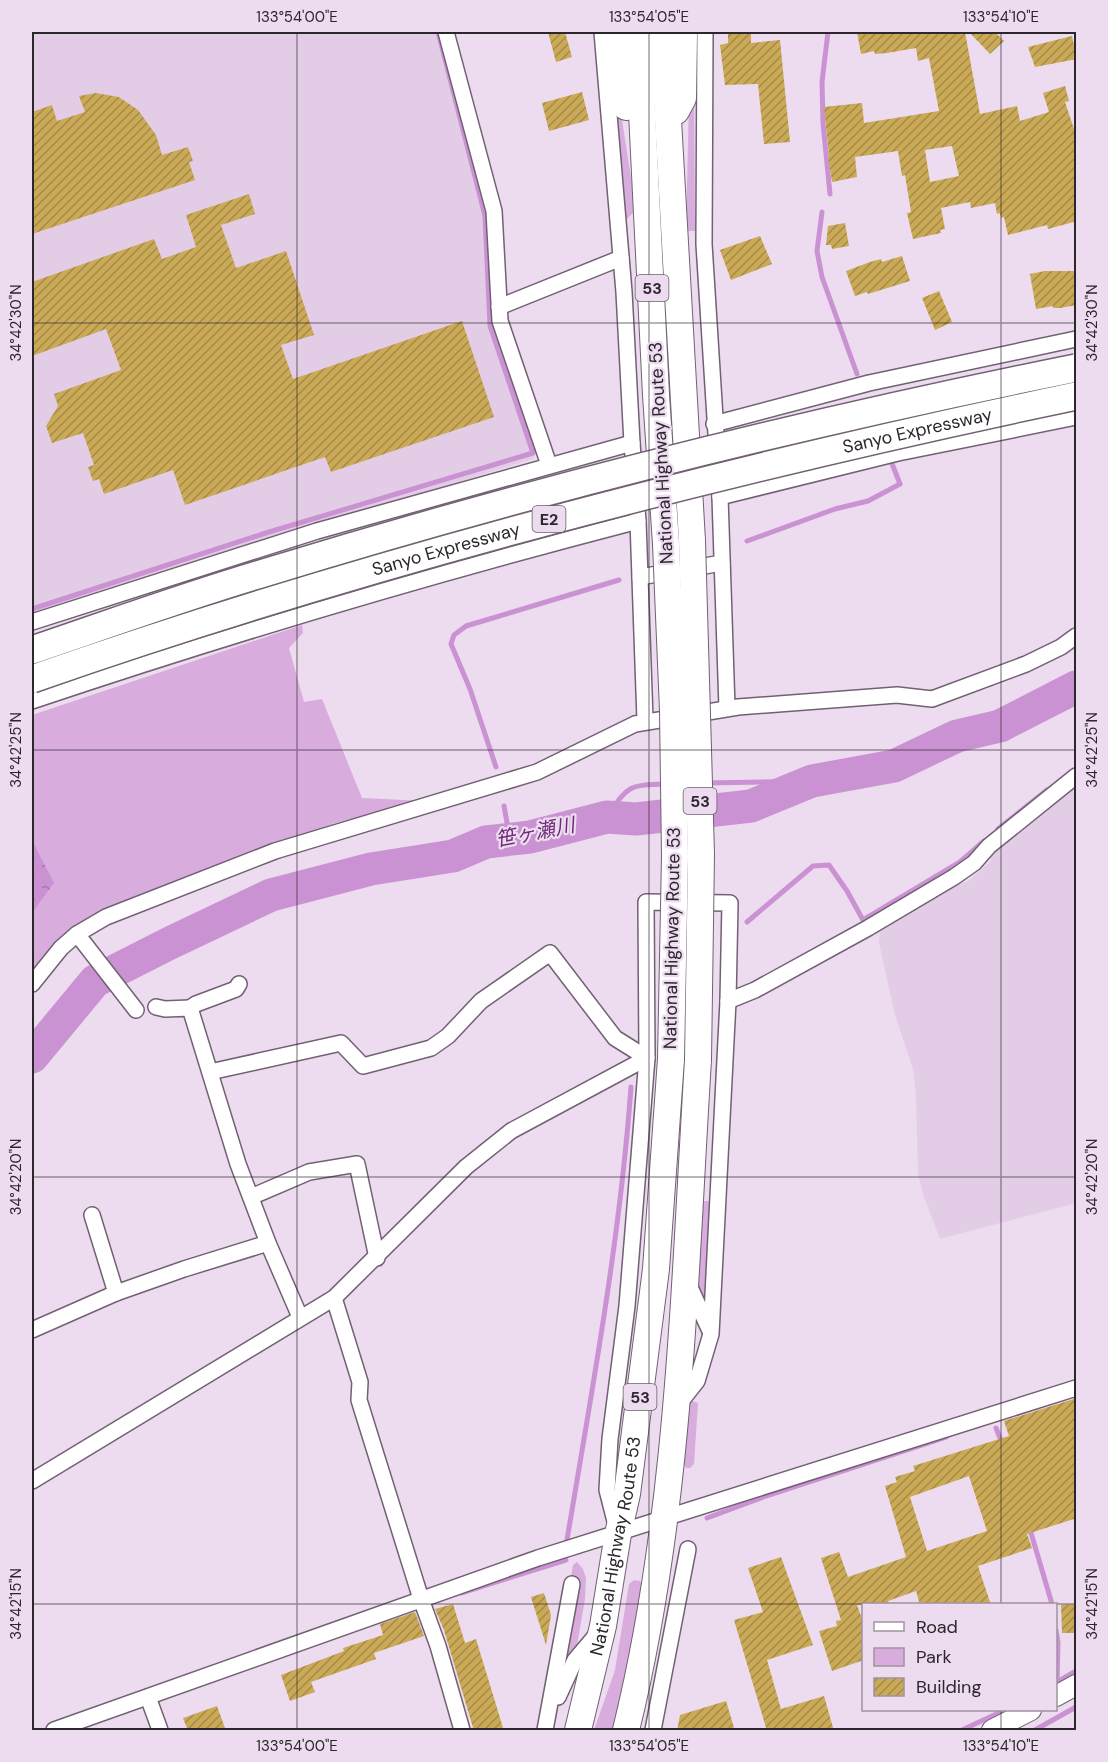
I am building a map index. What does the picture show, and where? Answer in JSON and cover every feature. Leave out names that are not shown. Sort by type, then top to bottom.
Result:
[{"type":"highway","name":"53","points":[[618,32],[627,117],[647,213]]},
{"type":"highway","name":"National Highway Route 53","points":[[578,1731],[603,1626],[627,1494],[656,1269],[659,1059],[675,856],[673,711],[666,544],[638,32]]},
{"type":"highway","name":"National Highway Route 53","points":[[628,1723],[655,1593],[665,1518],[676,1408],[698,1060],[701,854],[692,541],[663,32]]},
{"type":"highway","points":[[668,126],[683,98],[684,32]]},
{"type":"highway","name":"Sanyo Expressway","points":[[32,650],[262,573],[558,489],[976,388],[1077,368]]},
{"type":"highway","name":"Sanyo Expressway","points":[[32,679],[124,646],[271,600],[565,515],[734,472],[1077,396]]},
{"type":"street","points":[[447,32],[494,211],[500,321],[549,465]]},
{"type":"street","points":[[602,32],[621,258],[638,521],[645,720]]},
{"type":"street","points":[[705,32],[704,244],[720,497],[727,708]]},
{"type":"street","points":[[499,307],[621,258]]},
{"type":"street","points":[[714,424],[869,383],[1077,339]]},
{"type":"street","points":[[720,497],[898,453],[1077,417]]},
{"type":"street","points":[[32,622],[317,531],[632,443]]},
{"type":"street","points":[[32,701],[249,631],[418,581],[638,521]]},
{"type":"street","points":[[640,577],[722,563]]},
{"type":"street","points":[[32,984],[61,948],[106,916],[275,851],[537,772],[645,720],[727,708],[897,695],[932,699],[1026,664],[1061,647],[1077,636]]},
{"type":"street","points":[[728,1001],[754,990],[868,928],[954,877],[974,863],[989,846],[1077,776]]},
{"type":"street","points":[[659,1059],[646,902],[730,903],[728,1001],[711,1334],[697,1381],[676,1408]]},
{"type":"street","points":[[78,937],[136,1010]]},
{"type":"street","points":[[210,1072],[341,1043],[363,1066],[431,1048],[448,1036],[481,1001],[549,953],[615,1038],[659,1059]]},
{"type":"street","points":[[156,1007],[190,1008],[236,989],[239,984]]},
{"type":"street","points":[[190,1008],[238,1164],[268,1244],[300,1317]]},
{"type":"street","points":[[32,1481],[334,1298],[377,1258],[466,1167],[512,1131],[659,1059]]},
{"type":"street","points":[[251,1197],[309,1172],[357,1164],[377,1258]]},
{"type":"street","points":[[92,1215],[116,1293]]},
{"type":"street","points":[[32,1330],[116,1293],[184,1269],[268,1244]]},
{"type":"street","points":[[685,1277],[711,1334]]},
{"type":"street","points":[[334,1298],[360,1382],[359,1400],[421,1599],[438,1646],[462,1731]]},
{"type":"street","points":[[54,1731],[549,1554],[1077,1388]]},
{"type":"street","points":[[653,1731],[688,1549]]},
{"type":"street","points":[[546,1724],[572,1584]]},
{"type":"street","points":[[655,1593],[668,1654]]},
{"type":"street","points":[[546,1724],[575,1660],[603,1626]]},
{"type":"street","points":[[1057,1695],[1077,1685]]},
{"type":"street","points":[[628,1723],[661,1693]]},
{"type":"street","points":[[148,1697],[160,1731]]},
{"type":"street","points":[[995,1730],[1029,1711]]},
{"type":"shaded area","points":[[32,32],[440,32],[488,218],[493,326],[536,453],[533,459],[32,614]]},
{"type":"shaded area","points":[[1076,782],[1076,1203],[940,1239],[918,1174],[916,1094],[913,1069],[895,1015],[879,943],[880,932],[958,883],[967,882],[991,861],[993,850]]},
{"type":"green space","points":[[694,86],[695,231],[686,231],[689,100]]},
{"type":"green space","points":[[615,94],[618,94],[636,210],[626,220]]},
{"type":"green space","points":[[302,625],[303,633],[289,648],[304,702],[322,699],[362,798],[425,801],[335,823],[96,915],[32,976],[32,715]]},
{"type":"green space","points":[[703,1201],[715,1201],[708,1309],[697,1284]]},
{"type":"green space","points":[[692,1401],[698,1403],[694,1464],[686,1468],[683,1463],[685,1415]]},
{"type":"green space","points":[[577,1562],[586,1578],[585,1599],[577,1645],[565,1669],[581,1581],[571,1578],[573,1565]]},
{"type":"green space","points":[[634,1580],[640,1581],[642,1586],[628,1669],[613,1730],[594,1730],[615,1670],[629,1584]]},
{"type":"water","points":[[32,842],[54,883],[32,913]]},
{"type":"building","points":[[548,32],[565,32],[572,57],[556,62]]},
{"type":"building","points":[[728,32],[751,32],[751,43],[780,40],[790,142],[764,144],[758,84],[725,85],[720,45],[728,43]]},
{"type":"building","points":[[857,32],[965,32],[980,114],[1017,106],[1020,121],[1049,112],[1043,93],[1065,86],[1069,101],[1065,102],[1077,138],[1077,221],[1048,229],[1047,225],[1008,235],[1004,217],[1001,218],[1000,213],[997,214],[995,203],[971,208],[970,202],[941,208],[945,229],[940,230],[941,233],[913,239],[907,213],[911,212],[905,175],[902,176],[898,151],[855,157],[857,177],[832,182],[824,107],[862,103],[864,123],[939,111],[929,58],[918,61],[916,48],[887,53],[875,54],[874,51],[861,54]],"holes":[[[952,146],[959,176],[930,182],[925,150]]]},
{"type":"building","points":[[969,32],[995,32],[1004,41],[990,54]]},
{"type":"building","points":[[1072,36],[1077,59],[1035,67],[1028,47]]},
{"type":"building","points":[[582,92],[589,120],[549,131],[542,103]]},
{"type":"building","points":[[96,93],[119,97],[138,110],[156,135],[162,155],[188,147],[193,161],[189,162],[195,180],[32,234],[32,112],[52,105],[57,121],[85,112],[79,96]]},
{"type":"building","points":[[249,194],[255,214],[221,225],[236,268],[286,251],[314,335],[281,345],[293,379],[462,321],[494,417],[331,472],[325,457],[185,505],[173,470],[104,494],[99,479],[93,481],[88,467],[94,465],[83,433],[52,443],[46,426],[58,406],[54,394],[121,370],[106,329],[32,356],[32,282],[154,239],[162,259],[196,247],[186,215]]},
{"type":"building","points":[[845,223],[849,246],[832,249],[831,245],[826,245],[828,226]]},
{"type":"building","points":[[760,236],[772,264],[731,280],[720,250]]},
{"type":"building","points":[[902,256],[910,281],[855,296],[846,271],[881,259],[882,262]]},
{"type":"building","points":[[1045,271],[1077,271],[1077,305],[1036,309],[1030,274]]},
{"type":"building","points":[[939,291],[952,322],[935,330],[922,298]]},
{"type":"building","points":[[1077,1398],[1077,1518],[1027,1534],[1032,1548],[978,1566],[990,1603],[919,1603],[916,1591],[888,1601],[889,1603],[857,1605],[862,1619],[862,1661],[832,1671],[819,1631],[837,1626],[836,1621],[841,1620],[821,1558],[839,1552],[848,1577],[906,1557],[885,1486],[897,1482],[895,1477],[915,1471],[913,1466],[1009,1436],[1004,1421]],"holes":[[[969,1476],[987,1531],[927,1551],[910,1497]]]},
{"type":"building","points":[[781,1557],[813,1645],[767,1660],[781,1709],[824,1696],[834,1731],[767,1731],[734,1620],[763,1612],[748,1568]]},
{"type":"building","points":[[544,1593],[551,1615],[546,1645],[531,1597]]},
{"type":"building","points":[[453,1604],[465,1643],[476,1639],[504,1731],[474,1731],[444,1630],[435,1609]]},
{"type":"building","points":[[1077,1604],[1077,1633],[1062,1633],[1061,1605]]},
{"type":"building","points":[[415,1612],[424,1636],[374,1653],[376,1659],[311,1682],[315,1692],[290,1701],[281,1675],[344,1651],[343,1648],[383,1635],[380,1624]]},
{"type":"building","points":[[726,1701],[735,1731],[677,1731],[680,1715]]},
{"type":"building","points":[[217,1706],[226,1731],[188,1731],[183,1718]]},
{"type":"waterway","points":[[32,609],[269,532],[533,453],[490,326],[485,216],[438,32]]},
{"type":"waterway","points":[[828,32],[822,82],[823,123],[830,194]]},
{"type":"waterway","points":[[822,212],[817,251],[822,277],[857,374]]},
{"type":"waterway","points":[[747,541],[835,509],[868,501],[900,484],[891,461]]},
{"type":"waterway","points":[[496,767],[470,689],[451,644],[454,635],[466,626],[619,580]]},
{"type":"waterway","name":"笹ヶ瀬川","points":[[32,1057],[95,981],[271,895],[371,869],[453,856],[486,842],[530,837],[607,817],[636,819],[751,806],[812,781],[894,766],[957,736],[1000,726],[1076,687]]},
{"type":"waterway","points":[[705,783],[812,781]]},
{"type":"waterway","points":[[607,817],[630,789],[643,785],[666,784]]},
{"type":"waterway","points":[[998,829],[1047,790]]},
{"type":"waterway","points":[[504,806],[510,839]]},
{"type":"waterway","points":[[747,922],[813,866],[829,865],[863,920],[960,862],[984,841]]},
{"type":"waterway","points":[[567,1540],[613,1258],[631,1087]]},
{"type":"waterway","points":[[996,1428],[1002,1443]]},
{"type":"waterway","points":[[707,1518],[766,1496],[946,1437]]},
{"type":"waterway","points":[[1029,1526],[1052,1603]]},
{"type":"waterway","points":[[461,1593],[566,1560]]},
{"type":"waterway","points":[[1057,1636],[1057,1682]]},
{"type":"waterway","points":[[1057,1682],[1076,1671]]},
{"type":"waterway","points":[[1035,1730],[1076,1707]]},
{"type":"waterway","points":[[962,1730],[1003,1711]]}]
